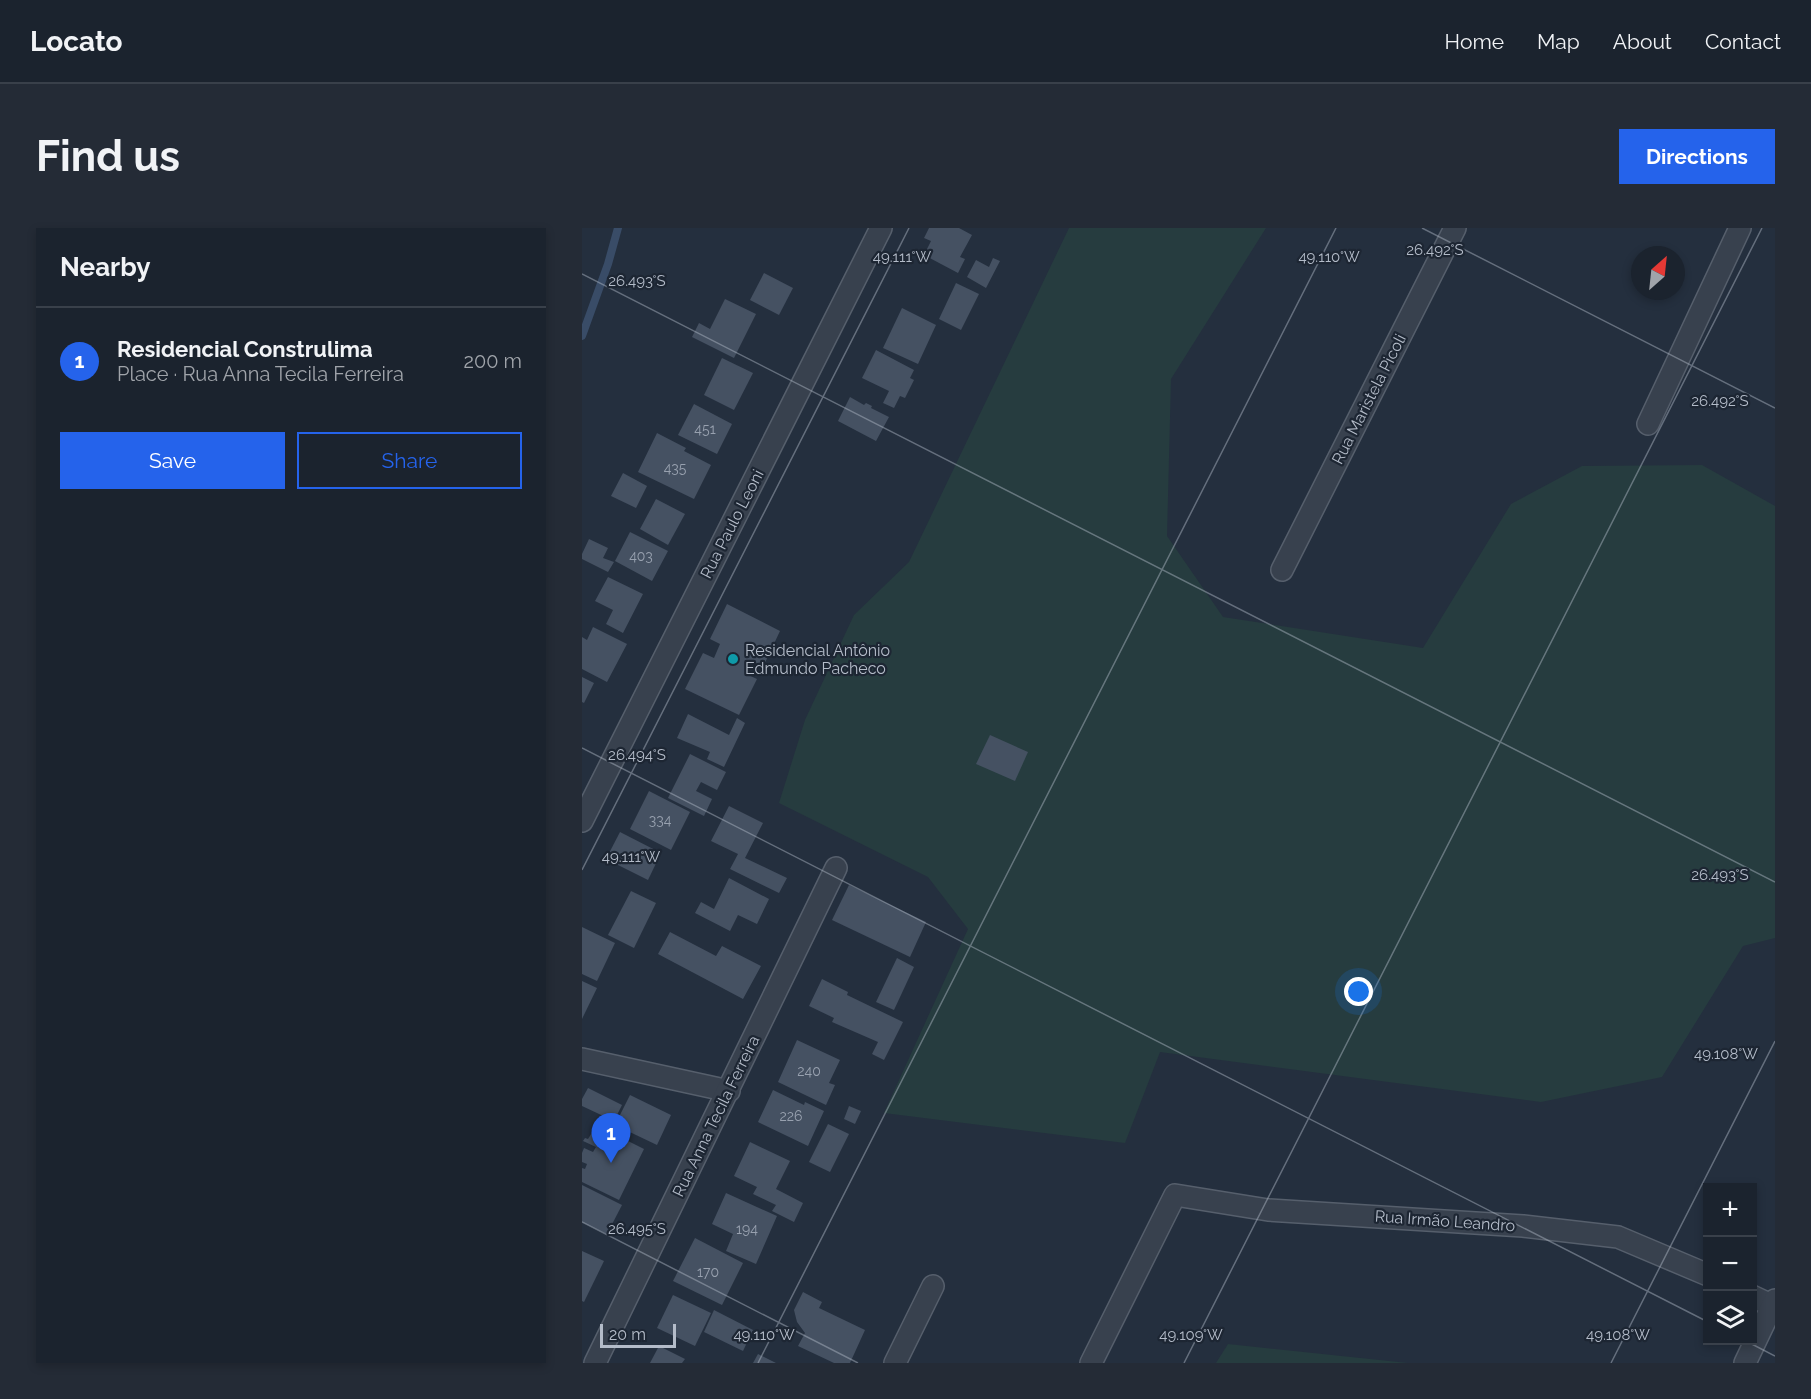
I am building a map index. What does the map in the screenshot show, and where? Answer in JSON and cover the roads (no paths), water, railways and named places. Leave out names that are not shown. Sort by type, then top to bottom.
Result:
[{"type":"street","name":"Rua Paulo Leoni","points":[[582,821],[881,228]]},
{"type":"street","name":"Rua Maristela Picoli","points":[[1282,570],[1455,228]]},
{"type":"street","points":[[1648,424],[1740,228]]},
{"type":"street","name":"Rua Anna Tecila Ferreira","points":[[595,1363],[836,868]]},
{"type":"street","points":[[582,1059],[729,1091]]},
{"type":"street","name":"Rua Irmão Leandro","points":[[1090,1363],[1175,1195],[1268,1210],[1523,1226],[1618,1237],[1703,1273]]},
{"type":"street","points":[[895,1363],[933,1286]]},
{"type":"street","points":[[1745,1363],[1774,1304],[1757,1298]]},
{"type":"waterway","points":[[582,336],[608,264],[618,228]]},
{"type":"place","name":"Residencial Antônio Edmundo Pacheco","points":[[733,659]]},
{"type":"place","name":"Residencial Construlima","points":[[611,1163]]}]
